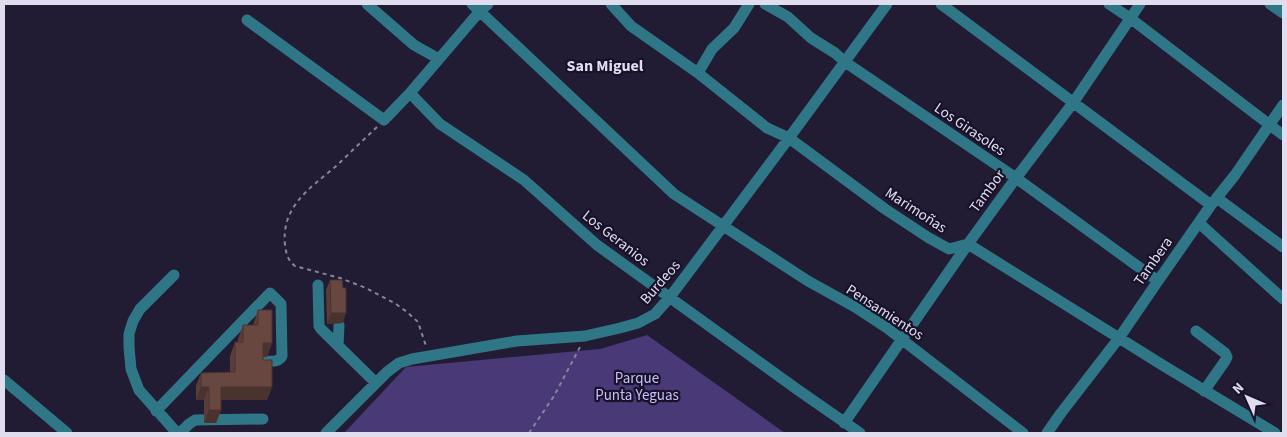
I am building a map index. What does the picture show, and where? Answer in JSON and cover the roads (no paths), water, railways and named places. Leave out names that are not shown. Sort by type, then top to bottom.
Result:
[{"type":"street","points":[[367,4],[414,45],[439,59]]},
{"type":"street","name":"Marimoñas","points":[[611,4],[631,26],[698,73],[767,128],[789,138],[885,209],[949,249],[968,244]]},
{"type":"street","points":[[698,73],[712,49],[734,28],[749,4]]},
{"type":"street","name":"Los Girasoles","points":[[765,4],[788,17],[811,38],[1016,178],[1158,280]]},
{"type":"street","name":"Burdeos","points":[[326,433],[387,372],[399,363],[412,358],[517,341],[585,336],[638,324],[655,314],[670,297],[789,138],[887,4]]},
{"type":"street","points":[[942,4],[1073,103],[1214,202],[1283,247]]},
{"type":"street","points":[[1109,4],[1283,135]]},
{"type":"street","name":"Tambor","points":[[844,423],[968,244],[1073,103],[1140,4]]},
{"type":"street","points":[[1270,4],[1283,13]]},
{"type":"street","points":[[247,20],[384,120],[439,59],[480,6]]},
{"type":"street","name":"Pensamientos","points":[[480,6],[674,194],[802,277],[856,307],[902,338],[1023,433]]},
{"type":"street","name":"Los Geranios","points":[[410,93],[440,124],[524,180],[597,245],[860,433]]},
{"type":"street","name":"Tambera","points":[[1047,433],[1119,338],[1283,105]]},
{"type":"street","points":[[1199,223],[1283,299]]},
{"type":"street","points":[[968,244],[1275,433]]},
{"type":"street","points":[[174,275],[140,309],[133,321],[129,334],[131,369],[139,390],[179,433],[195,420],[263,419]]},
{"type":"street","points":[[318,286],[319,326],[376,382]]},
{"type":"street","points":[[156,410],[270,293],[281,304],[282,356],[276,361],[264,361]]},
{"type":"street","points":[[338,325],[338,346]]},
{"type":"street","points":[[1196,331],[1225,353],[1227,357],[1204,391]]},
{"type":"street","points":[[4,380],[67,433]]},
{"type":"district","name":"San Miguel","points":[[605,65]]},
{"type":"park label","name":"Parque Punta Yeguas","points":[[637,386]]}]
